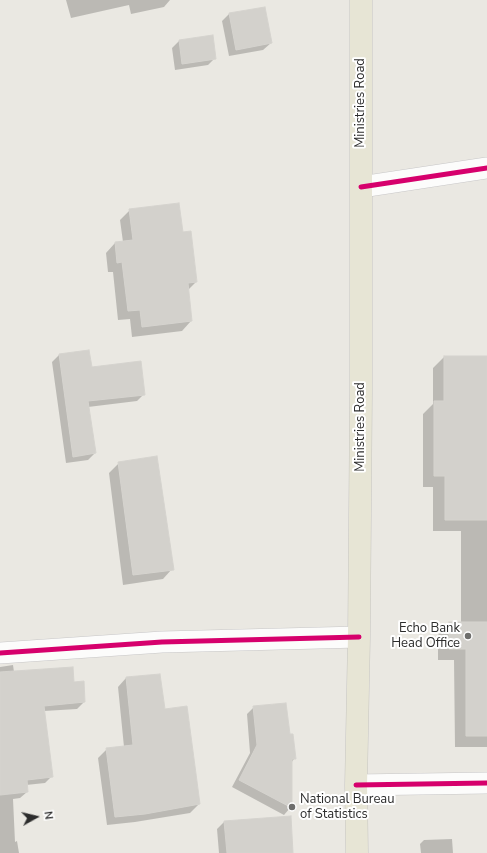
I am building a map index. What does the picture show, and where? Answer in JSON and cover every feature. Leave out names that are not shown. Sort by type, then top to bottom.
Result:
[{"type":"main road","name":"Ministries Road","points":[[357,853],[356,785],[361,393],[362,0]]},
{"type":"street","points":[[361,187],[487,168]]},
{"type":"street","points":[[0,653],[162,642],[359,637]]},
{"type":"street","points":[[356,785],[487,783]]},
{"type":"building","points":[[265,7],[272,43],[236,50],[229,13]]},
{"type":"building","points":[[213,35],[216,59],[182,64],[179,40]]},
{"type":"building","points":[[179,203],[183,232],[191,231],[197,282],[188,283],[192,321],[142,327],[140,310],[128,311],[122,262],[117,263],[115,242],[133,240],[129,209]]},
{"type":"building","points":[[89,350],[92,367],[141,361],[145,395],[88,401],[96,453],[73,457],[59,354]]},
{"type":"building","points":[[444,356],[487,356],[487,520],[445,520],[445,476],[434,476],[434,401],[444,401]]},
{"type":"building","points":[[157,456],[174,570],[133,575],[118,462]]},
{"type":"building","name":"Echo Bank Head Office","points":[[449,622],[487,622],[487,736],[466,736],[466,649],[449,649]]},
{"type":"building","points":[[73,667],[74,682],[84,681],[85,702],[44,706],[53,777],[27,780],[28,792],[0,795],[0,672]]},
{"type":"building","points":[[160,674],[165,709],[187,706],[200,804],[145,814],[115,817],[106,748],[133,745],[126,677]]},
{"type":"building","points":[[286,703],[290,734],[293,734],[296,759],[292,759],[292,808],[239,780],[257,745],[253,706]]},
{"type":"building","points":[[291,816],[293,853],[227,853],[224,821]]},
{"type":"cycle path","points":[[361,187],[487,168]]},
{"type":"cycle path","points":[[0,653],[162,642],[359,637]]},
{"type":"cycle path","points":[[356,785],[487,783]]},
{"type":"place","name":"Echo Bank Head Office","points":[[468,636]]},
{"type":"place","name":"National Bureau of Statistics","points":[[292,807]]}]
